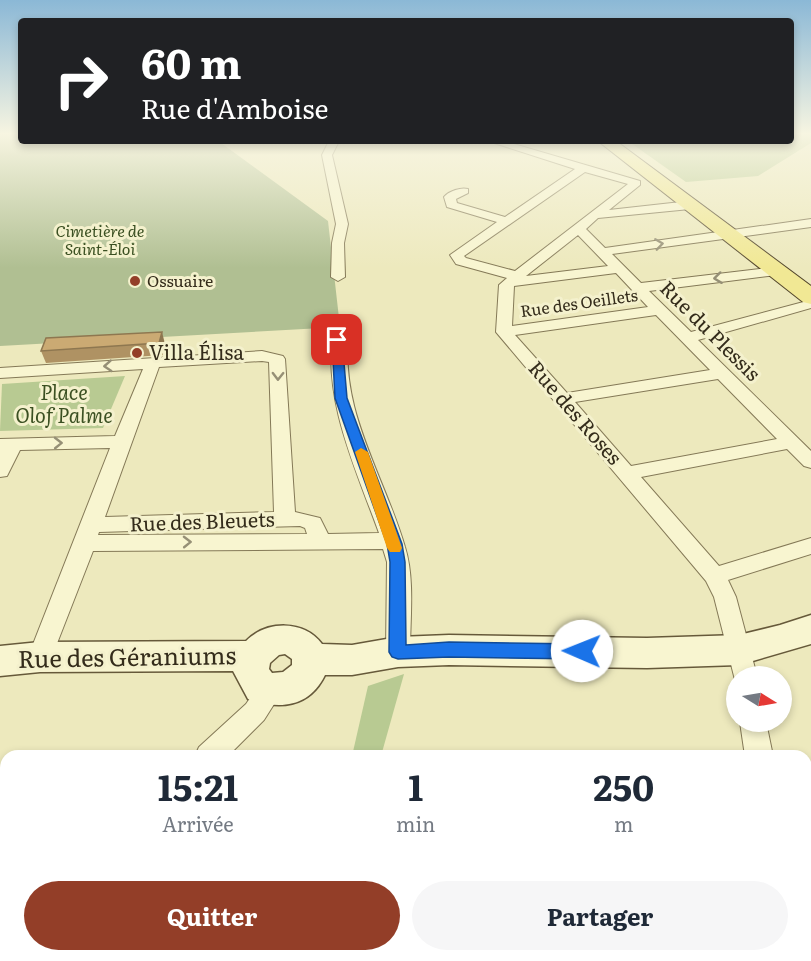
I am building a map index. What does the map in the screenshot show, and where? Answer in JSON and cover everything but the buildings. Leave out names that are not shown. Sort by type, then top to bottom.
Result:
[{"type":"main road","points":[[656,179],[690,205],[811,286]]},
{"type":"main road","points":[[664,179],[811,297]]},
{"type":"street","points":[[332,179],[342,224],[338,243],[338,277]]},
{"type":"street","points":[[568,179],[457,255],[457,258],[512,279],[619,269]]},
{"type":"street","points":[[504,332],[505,288],[512,279],[636,183],[620,179]]},
{"type":"street","points":[[464,191],[450,198],[451,205],[507,221]]},
{"type":"street","points":[[597,215],[690,205]]},
{"type":"street","points":[[602,252],[811,224]]},
{"type":"street","name":"Rue du Plessis","points":[[579,229],[811,462]]},
{"type":"street","points":[[638,288],[776,271]]},
{"type":"street","points":[[687,338],[811,304]]},
{"type":"street","name":"Rue des Oeillets","points":[[504,332],[659,310]]},
{"type":"street","points":[[342,327],[337,340],[341,398],[394,544],[398,562],[398,652]]},
{"type":"street","name":"Rue des Roses","points":[[504,332],[715,576],[725,597],[742,663]]},
{"type":"street","points":[[0,373],[262,356],[278,359],[285,519]]},
{"type":"street","points":[[40,657],[153,363]]},
{"type":"street","points":[[564,399],[722,373]]},
{"type":"street","points":[[0,471],[7,444],[122,442]]},
{"type":"street","points":[[628,473],[791,442]]},
{"type":"street","name":"Rue des Bleuets","points":[[88,534],[240,520],[301,519],[313,523],[320,540]]},
{"type":"street","name":"Rue des Bleuets","points":[[88,534],[385,541],[394,544]]},
{"type":"street","points":[[715,576],[811,546]]},
{"type":"street","points":[[311,659],[352,660],[398,652],[449,650],[647,652],[742,663],[780,640],[811,630]]},
{"type":"street","points":[[287,639],[303,645],[311,659],[306,676],[299,683],[280,691],[261,687],[251,673],[254,656],[268,643],[287,639]]},
{"type":"street","name":"Rue des Géraniums","points":[[0,661],[40,657],[254,656]]},
{"type":"street","points":[[215,750],[255,712],[270,690]]},
{"type":"street","points":[[755,732],[758,750]]},
{"type":"green space","name":"Cimetière de Saint-Éloi","points":[[0,179],[270,179],[328,221],[340,327],[0,346]]},
{"type":"green space","points":[[682,179],[724,179],[686,182]]},
{"type":"green space","name":"Place Olof Palme","points":[[125,376],[103,428],[0,431],[2,384]]},
{"type":"green space","points":[[404,674],[383,750],[353,750],[368,686]]},
{"type":"slow traffic","points":[[361,452],[395,548]]},
{"type":"place","name":"Ossuaire","points":[[135,281]]},
{"type":"place","name":"Villa Élisa","points":[[137,353]]},
{"type":"route","points":[[337,340],[341,398],[394,544],[398,562],[398,652],[582,651]]}]
